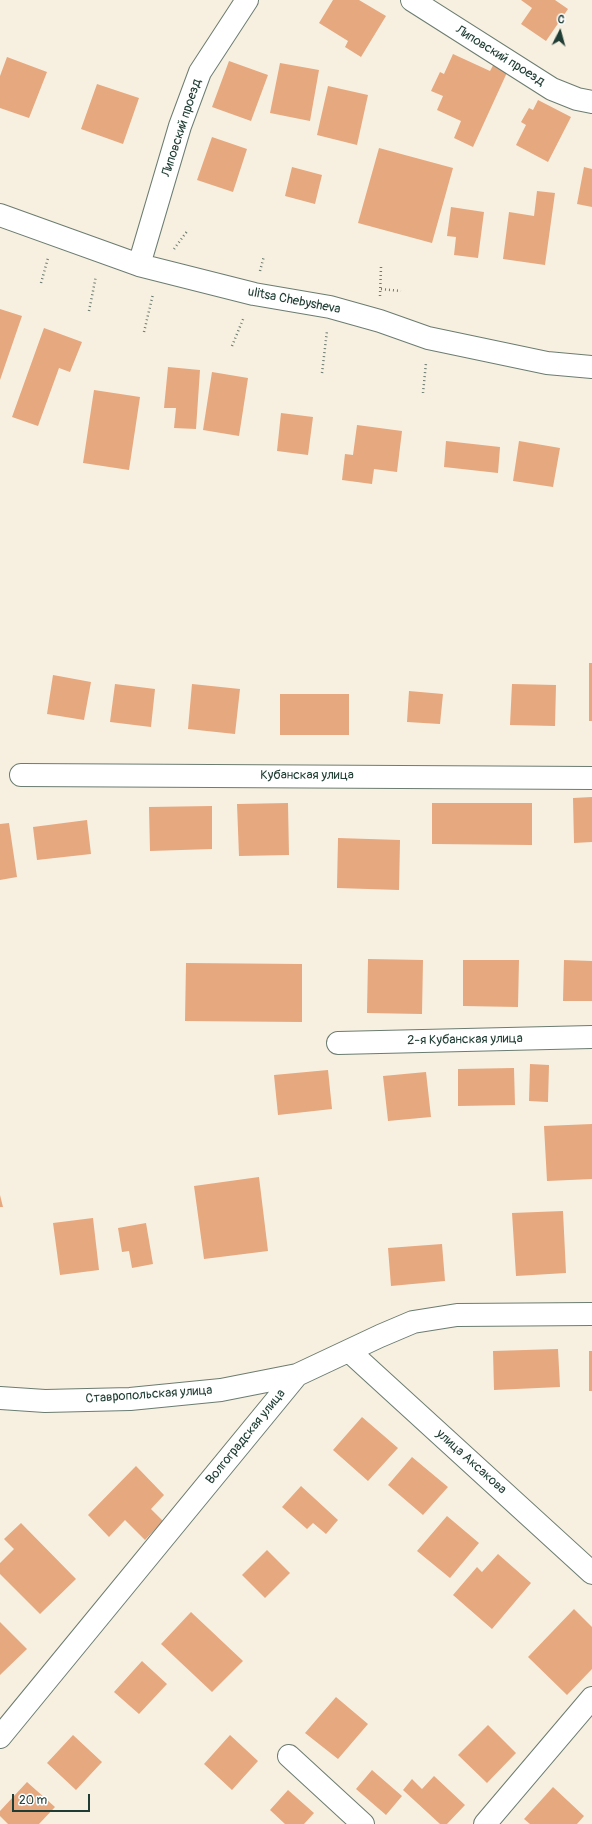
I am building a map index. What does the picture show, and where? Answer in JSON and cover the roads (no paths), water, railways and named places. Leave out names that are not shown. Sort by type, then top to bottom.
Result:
[{"type":"street","name":"Липовский проезд","points":[[139,265],[180,126],[200,72],[247,0]]},
{"type":"street","name":"Липовский проезд","points":[[412,0],[552,89],[577,99],[592,102]]},
{"type":"street","name":"ulitsa Chebysheva","points":[[0,215],[139,265],[254,294],[330,307],[380,321],[428,338],[547,363],[592,367]]},
{"type":"street","name":"Кубанская улица","points":[[21,775],[592,778]]},
{"type":"street","name":"2-я Кубанская улица","points":[[338,1043],[592,1037]]},
{"type":"street","name":"Волгоградская улица","points":[[0,1737],[297,1376],[380,1336],[413,1322],[457,1315],[592,1314]]},
{"type":"street","name":"улица Аксакова","points":[[349,1351],[592,1573]]},
{"type":"street","name":"Ставропольская улица","points":[[0,1398],[45,1401],[130,1399],[221,1390],[297,1376]]},
{"type":"street","points":[[485,1824],[592,1698]]},
{"type":"street","points":[[288,1756],[363,1824]]}]
